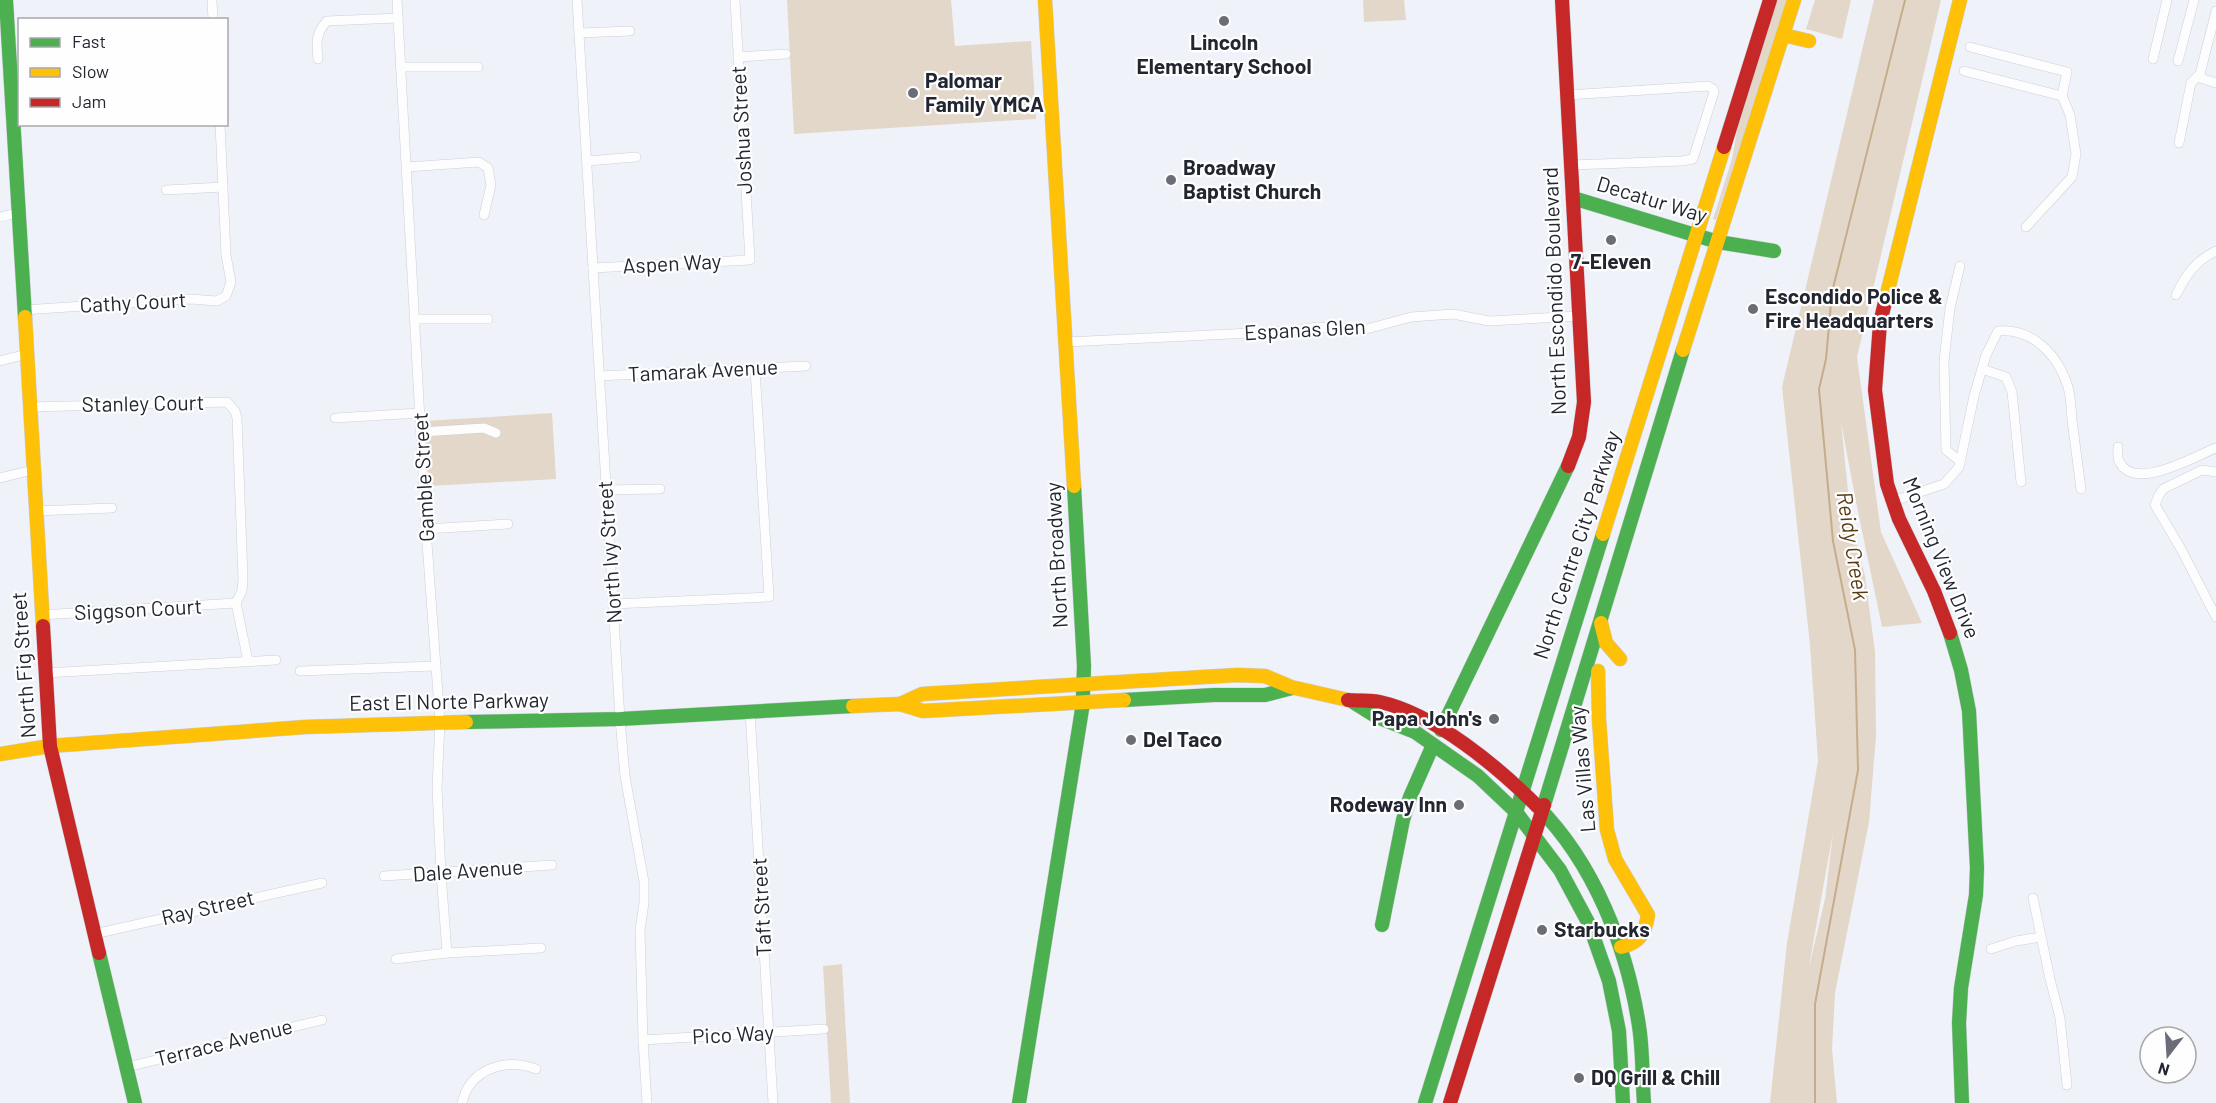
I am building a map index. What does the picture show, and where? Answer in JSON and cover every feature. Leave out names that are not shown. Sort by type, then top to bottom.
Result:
[{"type":"main road","name":"North Fig Street","points":[[6,0],[5,93],[17,213],[27,354],[50,746],[135,1103]]},
{"type":"main road","name":"North Broadway","points":[[1019,1103],[1083,703],[1083,655],[1066,342],[1044,0]]},
{"type":"main road","name":"North Escondido Boulevard","points":[[1441,729],[1567,470],[1579,437],[1584,402],[1562,0]]},
{"type":"main road","name":"North Centre City Parkway","points":[[1425,1103],[1770,0]]},
{"type":"main road","name":"North Centre City Parkway","points":[[1450,1103],[1794,0]]},
{"type":"main road","name":"Morning View Drive","points":[[1960,0],[1880,323],[1875,390],[1887,484],[1950,631],[1969,711],[1977,868],[1976,895],[1961,988],[1959,1023],[1962,1103]]},
{"type":"main road","points":[[1783,35],[1809,41]]},
{"type":"main road","name":"Decatur Way","points":[[1573,198],[1718,242],[1774,251]]},
{"type":"main road","points":[[1601,623],[1609,651],[1620,659]]},
{"type":"main road","name":"Las Villas Way","points":[[1604,639],[1598,671],[1607,830],[1615,859],[1648,915],[1645,932],[1633,945],[1621,947]]},
{"type":"main road","name":"East El Norte Parkway","points":[[900,704],[922,694],[1237,675],[1266,676],[1292,688]]},
{"type":"main road","points":[[1292,688],[1350,700],[1381,702],[1441,729],[1486,760],[1523,790],[1542,810],[1587,871],[1602,900],[1621,947],[1639,1026],[1644,1103]]},
{"type":"main road","name":"East El Norte Parkway","points":[[0,754],[50,746],[303,727],[620,719],[900,704],[923,711],[1215,695],[1264,695],[1292,688]]},
{"type":"main road","points":[[1350,700],[1377,717],[1415,732],[1478,776],[1516,812],[1571,887],[1590,924],[1603,960],[1615,1006],[1619,1032],[1623,1103]]},
{"type":"main road","points":[[1382,925],[1403,820],[1410,797],[1433,745]]},
{"type":"street","points":[[212,0],[213,18]]},
{"type":"street","name":"Gamble Street","points":[[397,0],[426,529],[440,722],[437,788],[447,953]]},
{"type":"street","name":"North Ivy Street","points":[[578,0],[620,719],[625,776],[644,882],[640,930],[647,1103]]},
{"type":"street","name":"Joshua Street","points":[[735,0],[750,260]]},
{"type":"street","points":[[2153,59],[2167,0]]},
{"type":"street","points":[[2178,61],[2194,0]]},
{"type":"street","points":[[2179,143],[2191,83],[2200,74],[2216,11]]},
{"type":"street","points":[[318,59],[316,43],[319,30],[327,21],[398,18]]},
{"type":"street","points":[[579,33],[630,30]]},
{"type":"street","points":[[1970,47],[2067,72],[2062,96],[2070,115],[2076,154],[2072,177],[2026,227]]},
{"type":"street","points":[[738,57],[786,54]]},
{"type":"street","points":[[400,67],[478,67]]},
{"type":"street","points":[[1964,71],[2062,96]]},
{"type":"street","points":[[2197,77],[2216,83]]},
{"type":"street","points":[[1567,95],[1708,86],[1714,92],[1693,159],[1571,165]]},
{"type":"street","points":[[166,190],[223,187],[220,126]]},
{"type":"street","points":[[587,161],[636,157]]},
{"type":"street","points":[[407,167],[479,162],[488,168],[491,185],[484,215]]},
{"type":"street","name":"Cathy Court","points":[[23,310],[190,299],[217,301],[226,296],[231,282],[226,255],[223,187]]},
{"type":"street","points":[[0,217],[17,213]]},
{"type":"street","points":[[2176,295],[2188,271],[2216,251]]},
{"type":"street","name":"Aspen Way","points":[[593,268],[750,260]]},
{"type":"street","points":[[1960,266],[1950,308],[1944,361],[1944,396],[1946,450],[1960,460]]},
{"type":"street","name":"Espanas Glen","points":[[1066,342],[1284,331],[1317,327],[1362,330],[1411,317],[1453,314],[1489,321],[1579,316]]},
{"type":"street","points":[[415,319],[488,319]]},
{"type":"street","points":[[1893,501],[1944,484],[1953,476],[1959,466],[1974,396],[1986,355],[1998,331],[2022,332],[2040,344],[2056,360],[2069,388],[2081,489]]},
{"type":"street","points":[[0,361],[27,354]]},
{"type":"street","name":"Tamarak Avenue","points":[[599,376],[806,366]]},
{"type":"street","points":[[613,604],[769,597],[755,368]]},
{"type":"street","points":[[1982,369],[2006,377],[2012,392],[2021,482]]},
{"type":"street","name":"Stanley Court","points":[[30,407],[227,402],[235,411],[238,429],[243,579],[242,591],[236,603]]},
{"type":"street","points":[[335,418],[420,413]]},
{"type":"street","points":[[421,432],[484,428],[496,433]]},
{"type":"street","points":[[2118,447],[2119,461],[2127,471],[2141,475],[2155,473],[2216,448]]},
{"type":"street","points":[[2216,472],[2208,469],[2202,470],[2163,489],[2155,505],[2216,617]]},
{"type":"street","points":[[0,478],[33,470]]},
{"type":"street","points":[[605,490],[660,489]]},
{"type":"street","points":[[35,511],[112,508]]},
{"type":"street","points":[[426,529],[508,524]]},
{"type":"street","points":[[236,603],[248,661]]},
{"type":"street","name":"Siggson Court","points":[[41,615],[236,603]]},
{"type":"street","points":[[45,673],[276,660]]},
{"type":"street","points":[[300,671],[436,666]]},
{"type":"street","name":"Taft Street","points":[[750,711],[773,1103]]},
{"type":"street","name":"Dale Avenue","points":[[384,876],[552,865]]},
{"type":"street","name":"Ray Street","points":[[94,934],[322,883]]},
{"type":"street","points":[[2033,898],[2060,1018],[2067,1085]]},
{"type":"street","points":[[1991,949],[2041,937]]},
{"type":"street","points":[[396,959],[447,953],[541,948]]},
{"type":"street","name":"Terrace Avenue","points":[[127,1067],[322,1020]]},
{"type":"street","name":"Pico Way","points":[[643,1040],[824,1029]]},
{"type":"street","points":[[462,1103],[464,1095],[475,1079],[489,1068],[501,1064],[522,1064],[536,1070]]},
{"type":"shaded area","name":"Palomar Family YMCA","points":[[787,0],[951,0],[955,46],[1031,41],[1036,119],[794,134]]},
{"type":"shaded area","points":[[1363,0],[1404,0],[1406,20],[1364,22]]},
{"type":"shaded area","points":[[1777,0],[1788,0],[1716,220],[1713,219],[1732,159],[1738,125]]},
{"type":"shaded area","points":[[1815,0],[1851,0],[1842,39],[1806,29]]},
{"type":"shaded area","points":[[1874,0],[1941,0],[1857,357],[1881,532],[1922,623],[1882,627],[1841,422],[1851,521],[1865,576],[1875,652],[1876,736],[1869,822],[1835,993],[1832,1049],[1837,1103],[1770,1103],[1787,943],[1818,761],[1810,645],[1782,387]],"holes":[[[1833,833],[1825,899],[1809,967]]]},
{"type":"shaded area","points":[[552,413],[556,479],[429,486],[425,421]]},
{"type":"shaded area","points":[[842,964],[850,1103],[831,1103],[823,966]]},
{"type":"waterway","name":"Reidy Creek","points":[[1815,1103],[1815,1004],[1858,770],[1855,650],[1833,541],[1819,389],[1826,359],[1832,292],[1905,0]]},
{"type":"traffic: fast","points":[[6,0],[25,317]]},
{"type":"traffic: fast","points":[[1573,198],[1718,242],[1774,251]]},
{"type":"traffic: fast","points":[[1544,805],[1683,350]]},
{"type":"traffic: fast","points":[[1441,730],[1568,466]]},
{"type":"traffic: fast","points":[[1074,486],[1084,666],[1083,694]]},
{"type":"traffic: fast","points":[[1425,1103],[1603,534]]},
{"type":"traffic: fast","points":[[1950,633],[1961,670],[1969,711],[1977,868],[1976,895],[1961,988],[1959,1023],[1962,1103]]},
{"type":"traffic: fast","points":[[1124,700],[1214,695],[1265,695],[1292,688]]},
{"type":"traffic: fast","points":[[1353,702],[1377,717],[1415,732],[1478,776],[1516,812],[1560,870],[1589,924],[1609,981],[1619,1031],[1623,1103]]},
{"type":"traffic: fast","points":[[1019,1103],[1083,703]]},
{"type":"traffic: fast","points":[[466,722],[620,719],[853,706]]},
{"type":"traffic: fast","points":[[1382,925],[1403,820],[1410,797],[1433,745]]},
{"type":"traffic: fast","points":[[1537,806],[1575,853],[1605,908],[1616,937],[1634,996],[1642,1054],[1644,1103]]},
{"type":"traffic: fast","points":[[99,953],[135,1103]]},
{"type":"traffic: slow","points":[[1045,0],[1074,486]]},
{"type":"traffic: slow","points":[[1683,350],[1794,0]]},
{"type":"traffic: slow","points":[[1886,298],[1960,0]]},
{"type":"traffic: slow","points":[[1783,35],[1809,41]]},
{"type":"traffic: slow","points":[[1603,534],[1724,147]]},
{"type":"traffic: slow","points":[[25,317],[43,626]]},
{"type":"traffic: slow","points":[[1601,623],[1606,643],[1620,659]]},
{"type":"traffic: slow","points":[[1598,671],[1607,830],[1615,859],[1648,915],[1645,927],[1637,940],[1621,947]]},
{"type":"traffic: slow","points":[[900,704],[922,694],[1237,675],[1265,676],[1291,687],[1348,700]]},
{"type":"traffic: slow","points":[[853,706],[900,704],[923,711],[1124,700]]},
{"type":"traffic: slow","points":[[0,754],[50,746],[305,727],[466,722]]},
{"type":"traffic: jam","points":[[1562,0],[1584,402],[1579,437],[1568,466]]},
{"type":"traffic: jam","points":[[1724,147],[1770,0]]},
{"type":"traffic: jam","points":[[1886,298],[1880,323],[1875,390],[1887,484],[1899,519],[1934,591],[1950,633]]},
{"type":"traffic: jam","points":[[43,626],[50,746],[99,953]]},
{"type":"traffic: jam","points":[[1348,700],[1380,702],[1401,708],[1444,730],[1485,759],[1537,806]]},
{"type":"traffic: jam","points":[[1450,1103],[1544,805]]},
{"type":"place","name":"Lincoln Elementary School","points":[[1224,21]]},
{"type":"place","name":"Palomar Family YMCA","points":[[913,93]]},
{"type":"place","name":"Broadway Baptist Church","points":[[1171,180]]},
{"type":"place","name":"7-Eleven","points":[[1611,240]]},
{"type":"place","name":"Escondido Police & Fire Headquarters","points":[[1753,309]]},
{"type":"place","name":"Papa John's","points":[[1494,719]]},
{"type":"place","name":"Del Taco","points":[[1131,740]]},
{"type":"place","name":"Rodeway Inn","points":[[1459,805]]},
{"type":"place","name":"Starbucks","points":[[1542,930]]},
{"type":"place","name":"DQ Grill & Chill","points":[[1579,1078]]}]
